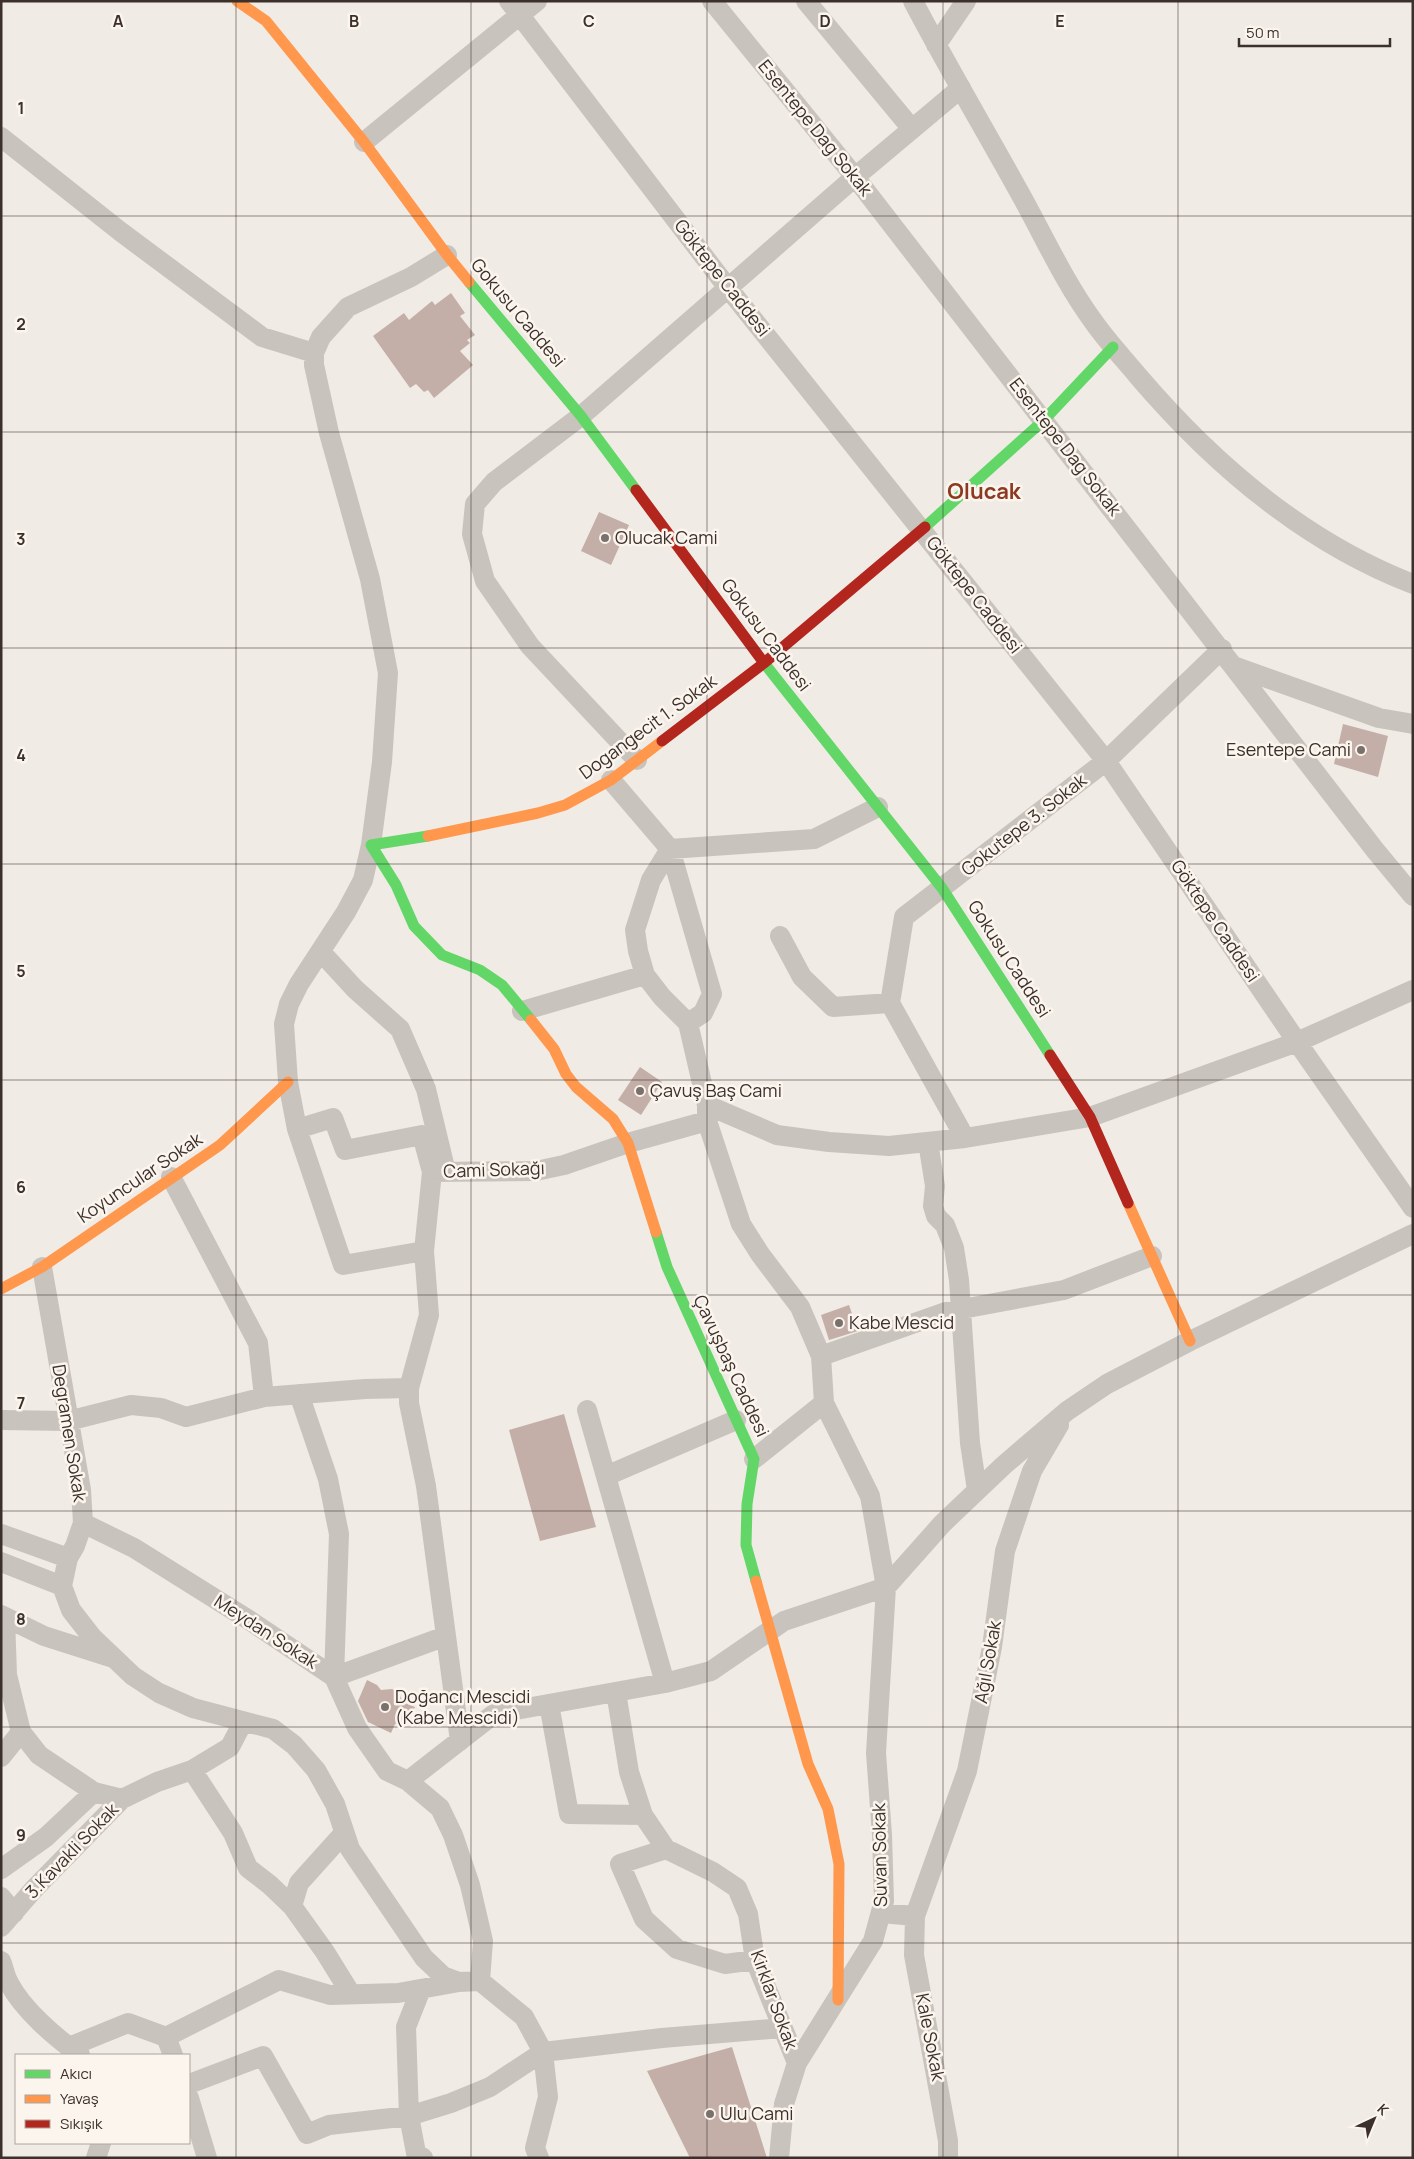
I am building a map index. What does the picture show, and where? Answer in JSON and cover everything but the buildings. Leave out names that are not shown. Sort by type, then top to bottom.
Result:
[{"type":"street","name":"Gokusu Caddesi","points":[[237,1],[266,21],[364,142],[447,255],[581,416],[764,663],[942,888],[1090,1117],[1190,1341]]},
{"type":"street","points":[[364,142],[514,8],[537,1]]},
{"type":"street","name":"Esentepe Dag Sokak","points":[[712,1],[856,177],[1236,667],[1375,850],[1413,896]]},
{"type":"street","points":[[806,1],[912,129]]},
{"type":"street","points":[[913,1],[1063,274],[1093,321],[1113,347],[1172,415],[1235,476],[1275,507],[1323,539],[1385,574],[1413,584]]},
{"type":"street","points":[[936,45],[966,1]]},
{"type":"street","name":"Göktepe Caddesi","points":[[514,8],[728,288],[1106,761],[1297,1042],[1413,1208]]},
{"type":"street","points":[[637,760],[530,646],[485,581],[472,534],[475,504],[494,482],[581,416],[961,88]]},
{"type":"street","points":[[1,138],[121,232],[262,337],[314,353]]},
{"type":"street","points":[[424,1251],[343,1265],[297,1129],[288,1082],[284,1024],[289,1004],[299,984],[346,912],[363,880],[371,845],[382,762],[388,673],[370,579],[330,433],[314,365],[314,353],[321,337],[348,307],[411,277],[447,255]]},
{"type":"street","name":"Dogangecit 1. Sokak","points":[[371,845],[439,834],[538,813],[565,805],[611,780],[764,663],[922,529],[1044,420],[1113,347]]},
{"type":"street","name":"Gokutepe 3. Sokak","points":[[890,1003],[904,917],[1106,761],[1222,650]]},
{"type":"street","points":[[1236,667],[1379,718],[1413,724]]},
{"type":"street","points":[[611,780],[670,849],[712,994],[703,1012],[688,1023]]},
{"type":"street","points":[[670,849],[814,839],[878,807]]},
{"type":"street","name":"Çavuşbaş Caddesi","points":[[371,845],[396,885],[414,926],[442,955],[480,970],[502,985],[554,1049],[566,1074],[576,1087],[613,1119],[628,1143],[667,1267],[754,1459],[747,1504],[746,1545],[808,1764],[828,1809],[839,1864],[838,2000]]},
{"type":"street","points":[[670,849],[651,880],[635,930],[638,951],[645,975],[688,1023],[707,1113],[741,1224],[760,1254],[800,1307],[821,1356],[824,1403],[754,1459]]},
{"type":"street","points":[[780,936],[802,977],[833,1007],[890,1003],[965,1138]]},
{"type":"street","points":[[321,952],[355,989],[400,1029],[426,1089],[439,1172],[424,1251],[429,1315],[409,1388],[409,1403],[426,1486],[460,1741]]},
{"type":"street","points":[[522,1011],[645,975]]},
{"type":"street","points":[[707,1113],[777,1134],[829,1142],[889,1146],[965,1138],[1090,1117],[1297,1042],[1413,990]]},
{"type":"street","name":"Koyuncular Sokak","points":[[1,1289],[42,1267],[220,1145],[288,1082]]},
{"type":"street","name":"Cami Sokağı","points":[[297,1129],[333,1118],[346,1150],[422,1135],[439,1172],[536,1171],[564,1165],[707,1113]]},
{"type":"street","points":[[928,1142],[935,1186],[933,1206],[936,1216],[945,1225],[954,1248],[962,1308],[970,1443],[977,1490]]},
{"type":"street","points":[[171,1178],[258,1342],[264,1397]]},
{"type":"street","points":[[408,1781],[494,1714],[665,1683],[711,1671],[784,1622],[886,1587],[942,1524],[977,1490],[1067,1411],[1107,1384],[1190,1341],[1413,1234]]},
{"type":"street","points":[[821,1356],[946,1312],[1064,1290],[1152,1256]]},
{"type":"street","name":"Degramen Sokak","points":[[42,1267],[81,1490],[82,1523],[75,1546],[68,1558],[62,1586]]},
{"type":"street","points":[[1,1420],[68,1421],[131,1405],[161,1408],[186,1417],[264,1397],[365,1389],[409,1388]]},
{"type":"street","points":[[299,1394],[328,1479],[339,1534],[334,1677],[446,1636]]},
{"type":"street","name":"Suvan Sokak","points":[[779,2158],[784,2104],[797,2063],[874,1941],[884,1901],[876,1753],[886,1587],[870,1496],[824,1403]]},
{"type":"street","points":[[587,1410],[665,1683]]},
{"type":"street","name":"Ağıl Sokak","points":[[915,1916],[967,1771],[992,1647],[1005,1550],[1032,1471],[1067,1411]]},
{"type":"street","points":[[606,1476],[736,1420]]},
{"type":"street","name":"Meydan Sokak","points":[[82,1523],[134,1548],[249,1620],[334,1677],[357,1728],[387,1771],[408,1781],[440,1808],[453,1835],[470,1885],[483,1940],[480,1981]]},
{"type":"street","points":[[1,1534],[68,1558]]},
{"type":"street","points":[[1,1562],[62,1586],[71,1610],[92,1637],[133,1676],[159,1693],[193,1708],[273,1729],[294,1745],[316,1770],[335,1804],[350,1849],[424,1958],[443,1976],[459,1982]]},
{"type":"street","points":[[116,1660],[44,1636],[3,1616],[4,1675],[22,1732],[39,1755],[94,1792],[122,1799],[157,1782],[192,1770],[230,1747],[243,1722]]},
{"type":"street","name":"Kirklar Sokak","points":[[616,1692],[629,1772],[643,1815],[666,1849],[713,1872],[736,1888],[748,1914],[755,1960],[797,2063]]},
{"type":"street","points":[[549,1704],[569,1814],[643,1815]]},
{"type":"street","points":[[1,1757],[22,1732]]},
{"type":"street","points":[[192,1770],[233,1833],[248,1868],[270,1885],[292,1906],[325,1952],[350,1994]]},
{"type":"street","points":[[1,1869],[46,1837],[94,1792]]},
{"type":"street","name":"3.Kavakli Sokak","points":[[7,1920],[34,1889],[122,1799]]},
{"type":"street","points":[[292,1906],[300,1883],[344,1833]]},
{"type":"street","points":[[666,1849],[620,1864],[644,1920],[677,1948],[725,1964],[755,1960]]},
{"type":"street","points":[[1,1897],[7,1920]]},
{"type":"street","points":[[881,1913],[915,1916]]},
{"type":"street","name":"Kale Sokak","points":[[915,1916],[914,1955],[948,2141],[948,2158]]},
{"type":"street","points":[[2,1964],[9,1983],[22,2001],[50,2033],[74,2051],[128,2023],[170,2046],[279,1980],[330,1994],[398,1993],[459,1982],[480,1981],[524,2017],[543,2052],[548,2097],[535,2148],[539,2158]]},
{"type":"street","points":[[416,2156],[409,2116],[406,2027],[421,1989]]},
{"type":"street","points":[[190,2084],[263,2056],[307,2134],[329,2125],[409,2116],[451,2103],[490,2086],[543,2052],[662,2038],[782,2028]]},
{"type":"street","points":[[190,2101],[207,2158]]},
{"type":"street","points":[[96,2158],[101,2144]]},
{"type":"traffic: fast","points":[[469,282],[581,416],[636,490]]},
{"type":"traffic: fast","points":[[925,527],[1044,420],[1113,347]]},
{"type":"traffic: fast","points":[[764,663],[942,888],[1050,1055]]},
{"type":"traffic: fast","points":[[428,836],[371,845],[396,885],[414,926],[442,955],[480,970],[502,985],[531,1020]]},
{"type":"traffic: fast","points":[[656,1232],[667,1267],[754,1459],[747,1504],[746,1545],[756,1581]]},
{"type":"traffic: slow","points":[[237,1],[266,21],[364,142],[469,282]]},
{"type":"traffic: slow","points":[[428,836],[538,813],[565,805],[611,780],[662,741]]},
{"type":"traffic: slow","points":[[531,1020],[554,1049],[566,1074],[576,1087],[613,1119],[628,1143],[656,1232]]},
{"type":"traffic: slow","points":[[1,1289],[42,1267],[220,1145],[288,1082]]},
{"type":"traffic: slow","points":[[1128,1203],[1190,1341]]},
{"type":"traffic: slow","points":[[756,1581],[808,1764],[828,1809],[839,1864],[838,2000]]},
{"type":"traffic: jam","points":[[636,490],[764,663]]},
{"type":"traffic: jam","points":[[662,741],[764,663],[925,527]]},
{"type":"traffic: jam","points":[[1050,1055],[1090,1117],[1128,1203]]},
{"type":"place","name":"Olucak Cami","points":[[605,538]]},
{"type":"place","name":"Esentepe Cami","points":[[1361,750]]},
{"type":"place","name":"Çavuş Baş Cami","points":[[640,1091]]},
{"type":"place","name":"Kabe Mescid","points":[[839,1323]]},
{"type":"place","name":"Doğancı Mescidi (Kabe Mescidi)","points":[[385,1707]]},
{"type":"place","name":"Ulu Cami","points":[[710,2114]]},
{"type":"district","name":"Olucak","points":[[984,491]]}]
